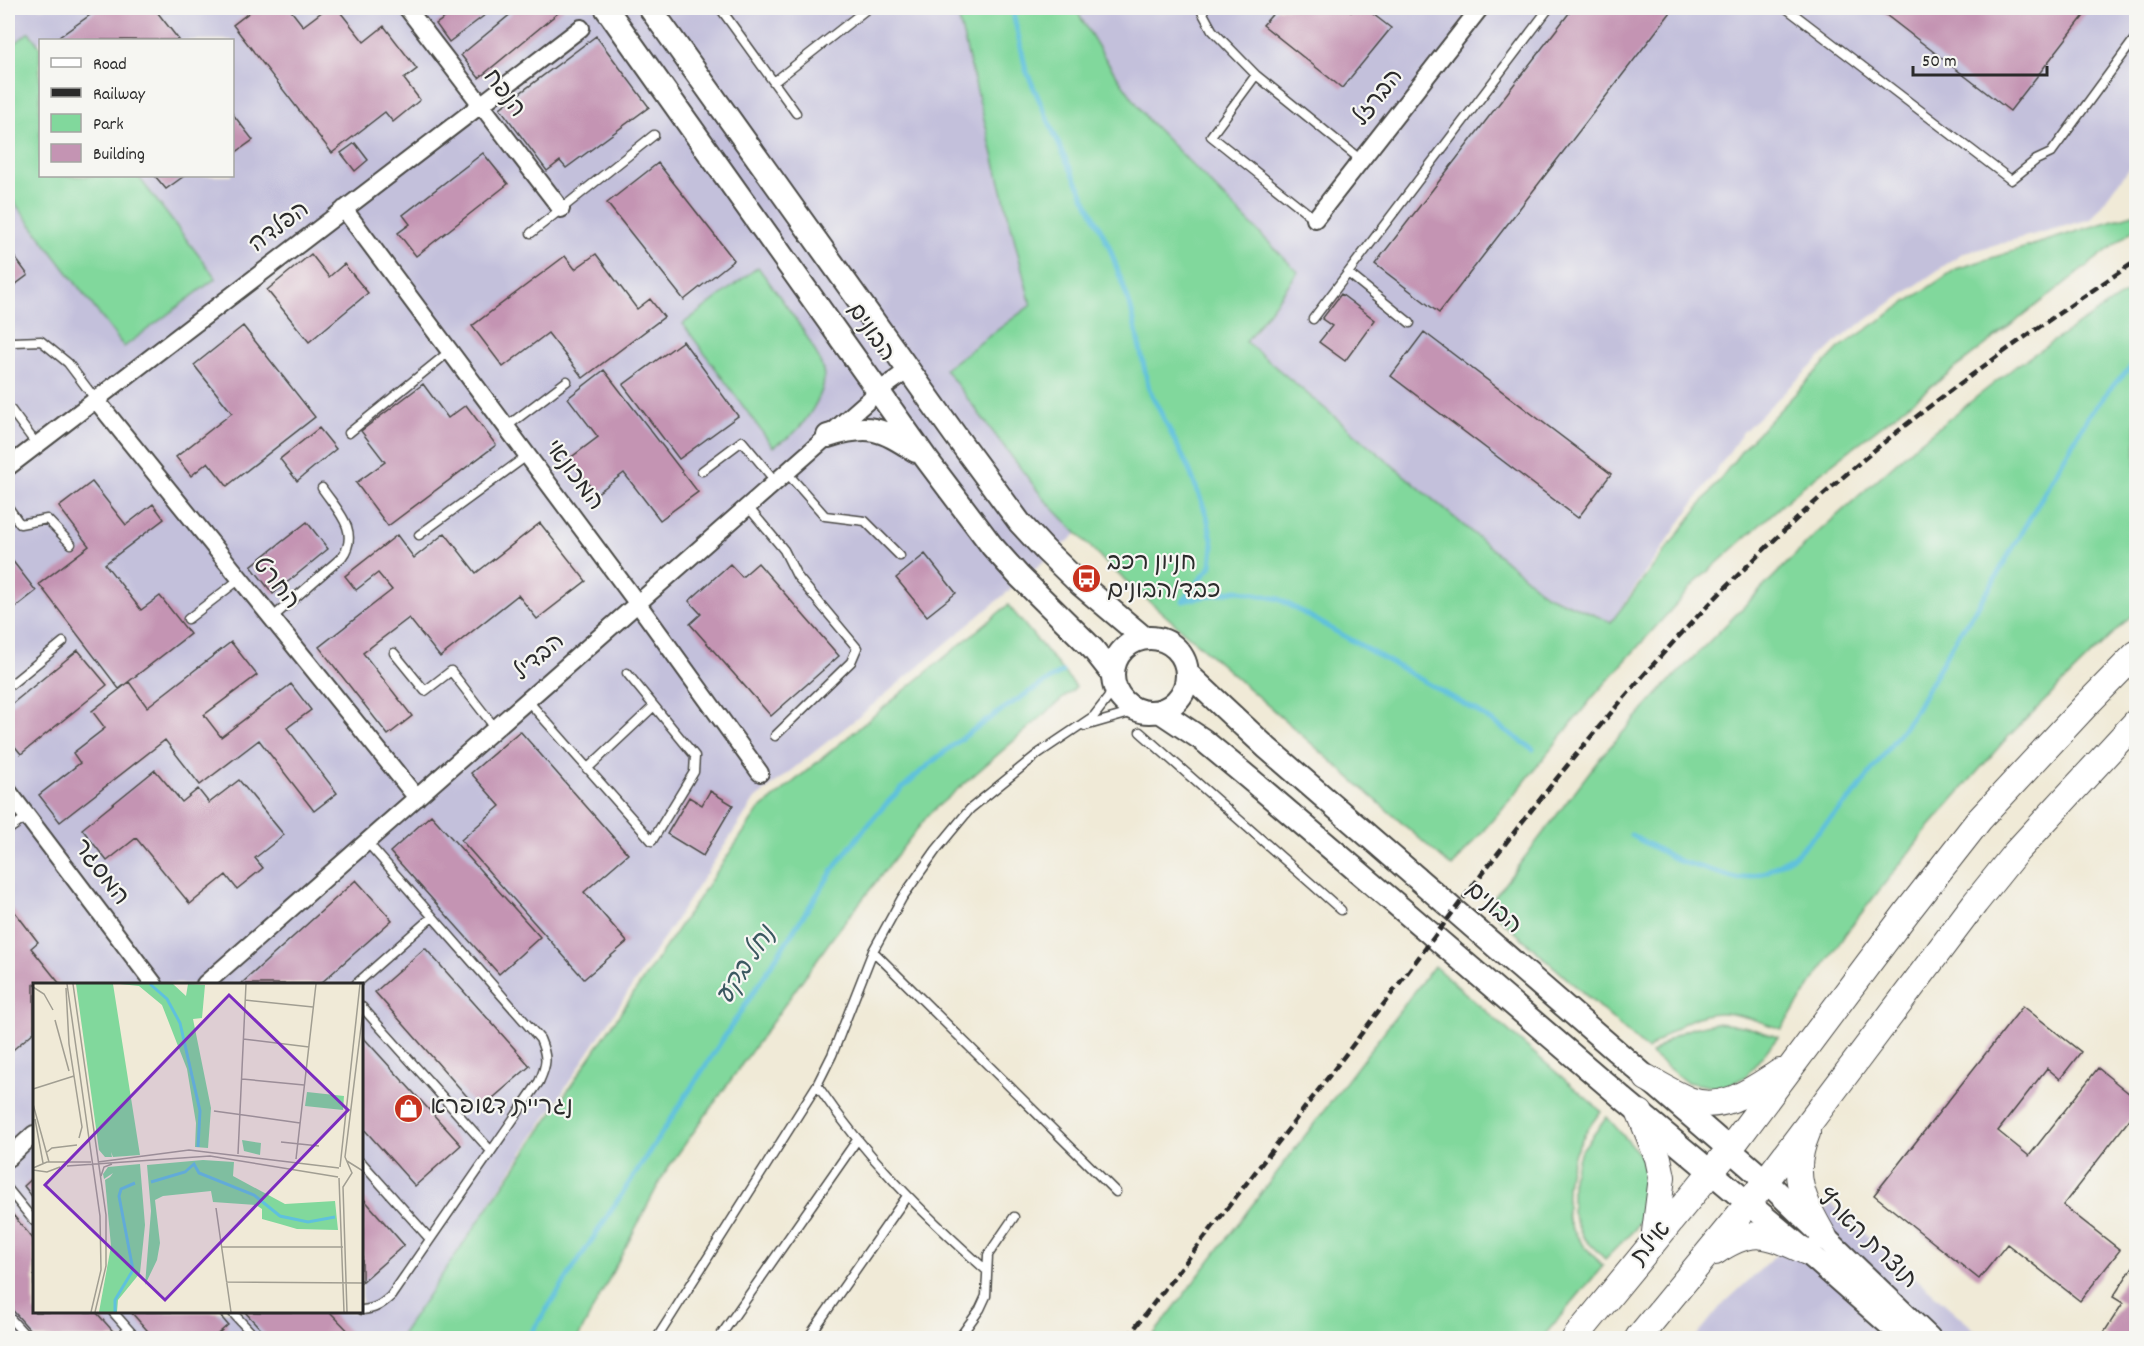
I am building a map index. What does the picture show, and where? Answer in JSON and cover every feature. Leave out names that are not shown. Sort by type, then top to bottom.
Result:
[{"type":"main road","name":"אילת","points":[[1575,1338],[1729,1150],[1900,921],[1980,820],[2136,654]]},
{"type":"main road","points":[[1700,1263],[1732,1240],[1757,1234],[1815,1244],[1798,1178],[1800,1150],[1813,1119],[1945,941],[2016,852],[2136,722]]},
{"type":"main road","points":[[1647,1078],[1690,1101],[1708,1104],[1729,1102],[1746,1094],[1796,1062]]},
{"type":"main road","points":[[1640,1113],[1658,1158],[1662,1178],[1654,1241]]},
{"type":"main road","name":"אילת","points":[[1638,1338],[1749,1203],[1813,1119]]},
{"type":"street","name":"הנפח","points":[[407,8],[561,209]]},
{"type":"street","name":"הבונים","points":[[606,8],[925,457],[992,546],[1093,649],[1113,679]]},
{"type":"street","name":"הבונים","points":[[650,8],[1020,523],[1080,584],[1144,638]]},
{"type":"street","name":"הברזל","points":[[1315,219],[1480,8]]},
{"type":"street","name":"הפלדה","points":[[8,467],[581,28]]},
{"type":"street","name":"המכונאי","points":[[344,209],[638,604],[760,773]]},
{"type":"street","name":"הבדיל","points":[[206,983],[828,436],[908,370]]},
{"type":"street","name":"החרט","points":[[96,400],[417,798]]},
{"type":"street","points":[[828,436],[854,428],[873,429],[892,435],[925,457]]},
{"type":"street","points":[[1144,638],[1157,638],[1169,643],[1179,651],[1188,675],[1181,697],[1172,706],[1149,713],[1139,721],[1119,696],[1113,679],[1115,660],[1122,650],[1132,642],[1144,638]]},
{"type":"street","name":"הבונים","points":[[1188,675],[1251,733],[1766,1181]]},
{"type":"street","points":[[1161,711],[1203,740],[1250,779],[1640,1113],[1749,1203]]},
{"type":"street","name":"המסגר","points":[[8,791],[153,983]]},
{"type":"street","points":[[8,1158],[33,1135]]},
{"type":"street","name":"תוצרת הארץ","points":[[1766,1181],[1815,1244],[1905,1338]]},
{"type":"street","name":"תוצרת הארץ","points":[[1749,1203],[1815,1244],[1929,1338]]},
{"type":"lane","points":[[720,8],[796,113]]},
{"type":"lane","points":[[774,82],[868,8]]},
{"type":"lane","points":[[1200,8],[1212,30],[1256,75],[1361,160]]},
{"type":"lane","points":[[1313,319],[1549,8]]},
{"type":"lane","points":[[1786,8],[2011,180],[2036,160],[2051,153],[2136,37]]},
{"type":"lane","points":[[1256,75],[1210,136],[1315,219]]},
{"type":"lane","points":[[531,233],[654,135]]},
{"type":"lane","points":[[1348,273],[1410,323]]},
{"type":"lane","points":[[8,340],[13,342],[41,341],[68,363],[96,400]]},
{"type":"lane","points":[[349,433],[450,351]]},
{"type":"lane","points":[[506,426],[567,381]]},
{"type":"lane","points":[[8,406],[37,445]]},
{"type":"lane","points":[[702,471],[742,441],[825,516],[865,521],[900,556]]},
{"type":"lane","points":[[418,535],[528,455]]},
{"type":"lane","points":[[272,618],[350,547],[349,528],[322,488]]},
{"type":"lane","points":[[8,507],[20,524],[47,519],[71,544]]},
{"type":"lane","points":[[748,507],[784,550],[797,576],[857,648],[851,662],[775,735]]},
{"type":"lane","points":[[188,619],[240,579]]},
{"type":"lane","points":[[8,687],[63,642]]},
{"type":"lane","points":[[394,653],[425,691],[451,671],[496,729]]},
{"type":"lane","points":[[528,701],[652,842],[694,772],[694,756],[627,673]]},
{"type":"lane","points":[[657,1338],[817,1085],[832,1055],[873,951],[902,898],[936,850],[970,809],[1039,753],[1101,708],[1113,679]]},
{"type":"lane","points":[[587,769],[654,706]]},
{"type":"lane","points":[[1073,730],[1112,717],[1139,721],[1341,910]]},
{"type":"lane","points":[[8,830],[27,817]]},
{"type":"lane","points":[[363,1310],[380,1306],[391,1296],[539,1082],[547,1065],[540,1039],[366,843]]},
{"type":"lane","points":[[357,983],[432,917]]},
{"type":"lane","points":[[873,951],[1116,1192]]},
{"type":"lane","points":[[363,1008],[491,1150]]},
{"type":"lane","points":[[817,1085],[857,1140],[907,1196],[986,1270]]},
{"type":"lane","points":[[719,1338],[857,1140]]},
{"type":"lane","points":[[363,1164],[430,1239]]},
{"type":"lane","points":[[8,1189],[33,1220]]},
{"type":"lane","points":[[808,1338],[907,1196]]},
{"type":"lane","points":[[959,1338],[983,1303],[987,1290],[986,1270],[991,1249],[1014,1217]]},
{"type":"lane","points":[[114,1313],[136,1338]]},
{"type":"lane","points":[[234,1313],[256,1338]]},
{"type":"lane","points":[[8,1316],[28,1338]]},
{"type":"shaded area","points":[[8,8],[2136,8],[2136,159],[2091,219],[1961,254],[1842,337],[1743,432],[1611,622],[1545,594],[1271,371],[856,719],[755,799],[401,1338],[8,1338]]},
{"type":"shaded area","points":[[1831,1204],[1984,1338],[1695,1338],[1720,1307]]},
{"type":"green space","points":[[956,8],[1075,8],[1108,63],[1148,120],[1298,272],[1246,342],[1545,594],[1611,622],[1746,445],[1839,348],[1956,269],[2136,213],[2136,228],[1801,488],[1695,583],[1593,697],[1452,867],[1109,566],[1044,499],[945,369],[1031,305]]},
{"type":"green space","points":[[29,32],[39,46],[39,177],[139,177],[216,278],[124,347],[8,194],[8,49]]},
{"type":"green space","points":[[758,267],[786,305],[816,353],[824,378],[821,393],[803,423],[793,434],[773,447],[683,324]]},
{"type":"green space","points":[[2136,294],[2136,611],[2006,739],[1929,827],[1849,929],[1781,1029],[1737,1015],[1707,1014],[1686,1022],[1647,1050],[1487,907],[1600,758],[1661,690],[1815,535],[1917,444],[2016,366],[2123,295]]},
{"type":"green space","points":[[1008,605],[1076,687],[929,814],[833,937],[665,1172],[578,1338],[399,1338],[758,811]]},
{"type":"green space","points":[[1434,966],[1601,1111],[1580,1143],[1571,1166],[1567,1190],[1567,1216],[1578,1237],[1603,1266],[1542,1338],[1151,1338]]},
{"type":"green space","points":[[1716,1023],[1744,1026],[1778,1037],[1746,1076],[1732,1084],[1714,1087],[1686,1082],[1651,1054],[1681,1032]]},
{"type":"green space","points":[[1607,1117],[1641,1156],[1649,1181],[1645,1212],[1635,1229],[1605,1259],[1582,1236],[1572,1212],[1572,1177],[1581,1151]]},
{"type":"building","points":[[100,8],[154,8],[178,39],[56,39]]},
{"type":"building","points":[[255,8],[289,8],[303,26],[327,8],[337,8],[364,42],[384,26],[417,69],[404,79],[420,100],[393,122],[385,112],[332,153],[233,25]]},
{"type":"building","points":[[459,8],[485,8],[489,12],[449,42],[436,24]]},
{"type":"building","points":[[518,8],[564,8],[479,78],[461,55]]},
{"type":"building","points":[[1278,8],[1345,8],[1351,12],[1355,8],[1365,8],[1391,28],[1342,88],[1263,25]]},
{"type":"building","points":[[1573,8],[1674,8],[1439,313],[1375,264]]},
{"type":"building","points":[[1877,8],[2090,8],[2010,111]]},
{"type":"building","points":[[596,36],[649,107],[566,168],[560,161],[547,171],[500,108]]},
{"type":"building","points":[[234,116],[253,140],[234,154]]},
{"type":"building","points":[[355,143],[368,160],[355,171],[341,153]]},
{"type":"building","points":[[483,153],[508,184],[416,256],[398,233],[410,224],[403,215]]},
{"type":"building","points":[[658,163],[734,260],[684,300],[607,203]]},
{"type":"building","points":[[156,177],[183,177],[166,189]]},
{"type":"building","points":[[8,248],[28,275],[8,290]]},
{"type":"building","points":[[311,254],[329,277],[344,264],[368,293],[309,342],[267,290]]},
{"type":"building","points":[[596,254],[637,309],[650,299],[664,317],[583,378],[548,333],[503,367],[472,326],[565,256],[575,269]]},
{"type":"building","points":[[1341,294],[1375,320],[1345,361],[1319,342],[1332,326],[1322,319]]},
{"type":"building","points":[[243,326],[315,417],[227,486],[208,462],[191,476],[176,457],[232,413],[194,365]]},
{"type":"building","points":[[1424,332],[1611,474],[1578,518],[1391,376]]},
{"type":"building","points":[[683,341],[738,416],[679,459],[623,385]]},
{"type":"building","points":[[604,370],[698,492],[660,520],[624,473],[596,494],[569,459],[598,437],[568,398]]},
{"type":"building","points":[[423,384],[448,418],[466,405],[496,445],[388,526],[356,483],[385,462],[361,431]]},
{"type":"building","points":[[319,428],[336,449],[297,481],[280,459]]},
{"type":"building","points":[[92,482],[126,525],[153,504],[164,519],[105,564],[141,610],[160,596],[190,634],[119,689],[39,584],[89,546],[59,507]]},
{"type":"building","points":[[307,522],[328,549],[273,594],[251,566]]},
{"type":"building","points":[[540,523],[586,581],[537,619],[518,595],[440,657],[409,618],[363,653],[412,716],[388,735],[319,647],[392,590],[378,573],[356,590],[345,576],[397,535],[414,558],[445,533],[476,573]]},
{"type":"building","points":[[925,554],[956,593],[927,616],[896,578]]},
{"type":"building","points":[[8,555],[36,591],[8,613]]},
{"type":"building","points":[[758,563],[839,656],[771,716],[690,624],[701,614],[689,601],[730,564],[742,577]]},
{"type":"building","points":[[231,642],[257,675],[204,715],[221,737],[291,684],[311,710],[287,728],[337,793],[314,811],[259,740],[200,785],[165,740],[60,822],[39,795],[80,763],[73,753],[105,728],[92,711],[129,682],[147,707]]},
{"type":"building","points":[[78,650],[107,685],[21,754],[8,738],[8,707]]},
{"type":"building","points":[[520,731],[628,854],[584,892],[627,942],[584,979],[461,840],[500,806],[471,773]]},
{"type":"building","points":[[155,770],[182,802],[198,789],[209,803],[239,780],[284,835],[255,858],[263,868],[237,889],[226,875],[190,904],[136,838],[107,861],[82,829]]},
{"type":"building","points":[[710,791],[733,805],[703,856],[667,834],[689,797],[702,805]]},
{"type":"building","points":[[431,815],[540,937],[499,974],[390,852]]},
{"type":"building","points":[[356,880],[392,920],[321,983],[242,983]]},
{"type":"building","points":[[8,903],[38,942],[31,948],[59,983],[33,983],[33,1033],[8,1054]]},
{"type":"building","points":[[425,948],[530,1066],[479,1110],[375,992]]},
{"type":"building","points":[[2023,1006],[2081,1052],[2060,1079],[2047,1068],[1998,1131],[2029,1156],[2098,1068],[2136,1099],[2136,1111],[2063,1205],[2120,1250],[2080,1301],[2007,1244],[1979,1279],[1874,1195]]},
{"type":"building","points":[[363,1037],[461,1145],[415,1186],[363,1128]]},
{"type":"building","points":[[33,1178],[33,1198],[24,1186]]},
{"type":"building","points":[[363,1198],[404,1245],[363,1281]]},
{"type":"building","points":[[8,1209],[33,1239],[33,1313],[97,1313],[119,1338],[37,1338],[8,1305]]},
{"type":"building","points":[[2136,1262],[2136,1338],[2110,1338],[2103,1334],[2123,1303],[2113,1297]]},
{"type":"building","points":[[132,1313],[218,1313],[228,1325],[213,1338],[154,1338]]},
{"type":"building","points":[[246,1313],[331,1313],[355,1338],[269,1338]]},
{"type":"waterway","points":[[1014,8],[1026,70],[1064,156],[1109,246],[1131,308],[1149,389],[1189,469],[1207,516],[1213,545],[1211,566],[1183,601]]},
{"type":"waterway","points":[[1631,835],[1679,861],[1739,879],[1766,872],[1795,855],[1854,795],[1912,716],[1955,640],[1989,589],[2088,417],[2116,382],[2136,362]]},
{"type":"waterway","points":[[1183,601],[1237,590],[1279,599],[1478,712],[1533,749]]},
{"type":"waterway","name":"נחל בקע","points":[[528,1338],[839,861],[859,835],[888,802],[934,760],[996,714],[1062,672]]},
{"type":"railway","points":[[1127,1338],[1554,781],[1643,676],[1690,625],[1791,525],[1882,444],[1975,372],[2136,261]]},
{"type":"place","name":"חניון רכב כבד/הבונים","points":[[1086,578]]},
{"type":"place","name":"נגריית דשופרא","points":[[409,1108]]}]
